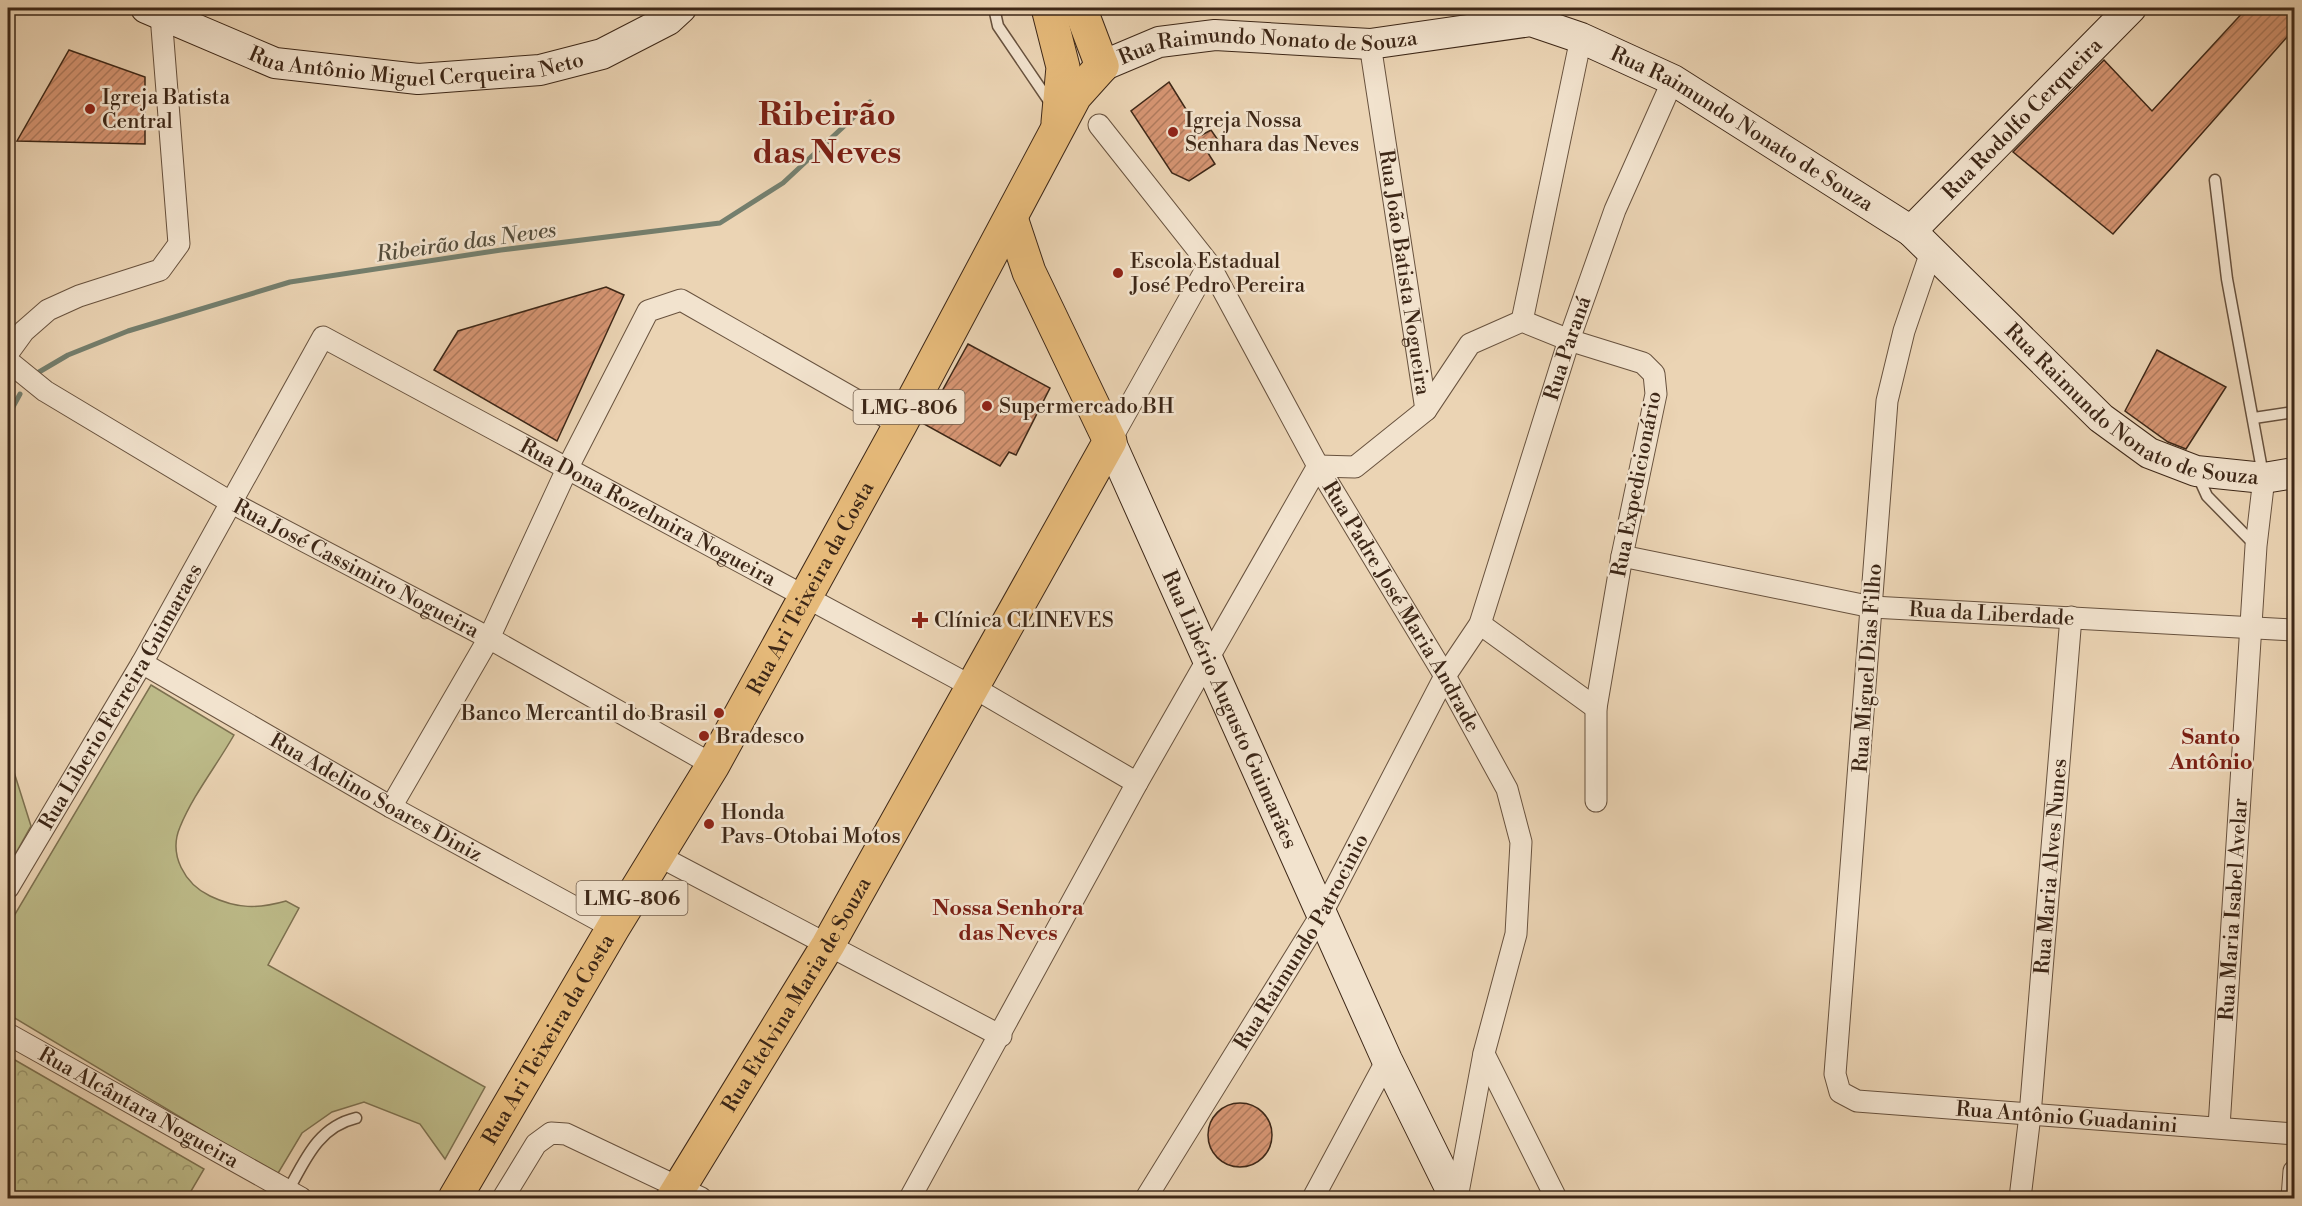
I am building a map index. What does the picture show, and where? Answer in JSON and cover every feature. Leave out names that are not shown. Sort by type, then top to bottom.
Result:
[{"type":"highway","name":"LMG-806","points":[[1048,8],[1063,67],[1058,122]]},
{"type":"highway","points":[[1063,67],[1102,66],[1080,8]]},
{"type":"highway","name":"Rua Ari Teixeira da Costa","points":[[455,1198],[713,765],[900,425],[1011,218],[1058,122],[1076,95],[1102,66]]},
{"type":"highway","name":"Rua Libério Augusto Guimarães","points":[[1011,218],[1029,272],[1110,441]]},
{"type":"highway","points":[[978,279],[1029,272]]},
{"type":"highway","name":"Rua Etelvina Maria de Souza","points":[[685,1194],[828,945],[1110,441]]},
{"type":"street","name":"Rua Antônio Miguel Cerqueira Neto","points":[[154,11],[275,63],[418,79],[540,70],[602,54],[668,20],[681,8]]},
{"type":"street","name":"Rua Rodolfo Cerqueira","points":[[1922,240],[2131,8]]},
{"type":"street","points":[[8,353],[24,331],[48,310],[79,296],[160,270],[179,244],[154,11]]},
{"type":"street","name":"Rua Raimundo Nonato de Souza","points":[[1102,66],[1158,42],[1215,35],[1370,44],[1531,21],[1581,38],[1673,80],[1922,240],[2101,418],[2149,453],[2196,471],[2264,478],[2295,473]]},
{"type":"street","points":[[1426,410],[1470,344],[1522,321],[1581,38]]},
{"type":"street","name":"Rua João Batista Nogueira","points":[[1318,466],[1355,467],[1426,410],[1370,44]]},
{"type":"street","name":"Rua Paraná","points":[[1445,676],[1480,624],[1569,340],[1615,210],[1673,80]]},
{"type":"street","name":"Rua Padre José Maria Andrade","points":[[1099,124],[1209,264],[1318,466],[1445,676],[1507,789],[1521,842],[1516,934],[1484,1053],[1481,1082],[1456,1198]]},
{"type":"street","name":"Rua Miguel Dias Filho","points":[[1840,1092],[1835,1074],[1887,402],[1922,240]]},
{"type":"street","points":[[1110,441],[1209,264]]},
{"type":"street","points":[[392,807],[489,638],[568,467],[648,310],[681,300],[900,425]]},
{"type":"street","name":"Rua Expedicionário","points":[[1522,321],[1569,340],[1643,363],[1654,375],[1656,394],[1622,556],[1596,708],[1596,801]]},
{"type":"street","name":"Rua Dona Rozelmira Nogueira","points":[[232,503],[323,337],[971,686],[1137,783]]},
{"type":"street","name":"Rua José Cassimiro Nogueira","points":[[8,361],[45,391],[232,503],[489,638],[713,765]]},
{"type":"street","name":"Rua Libério Augusto Guimarães","points":[[1110,441],[1206,661],[1387,1060],[1456,1198]]},
{"type":"street","points":[[910,1198],[1001,1036],[1137,783],[1318,466]]},
{"type":"street","name":"Rua Maria Isabel Avelar","points":[[2219,1128],[2256,546],[2264,478]]},
{"type":"street","name":"Rua Liberio Ferreira Guimaraes","points":[[8,888],[142,663],[232,503]]},
{"type":"street","name":"Rua da Liberdade","points":[[1622,556],[1872,606],[2295,630]]},
{"type":"street","name":"Rua Maria Alves Nunes","points":[[2020,1198],[2030,1114],[2071,617]]},
{"type":"street","points":[[1480,624],[1596,708]]},
{"type":"street","name":"Rua Adelino Soares Diniz","points":[[142,663],[392,807],[614,928]]},
{"type":"street","name":"Rua Raimundo Patrocinio","points":[[1146,1198],[1322,915],[1445,676]]},
{"type":"street","points":[[659,856],[1001,1036]]},
{"type":"street","name":"Rua Alcântara Nogueira","points":[[8,1034],[294,1195]]},
{"type":"street","points":[[1484,1053],[1556,1198]]},
{"type":"street","points":[[1313,1198],[1387,1060]]},
{"type":"street","name":"Rua Antônio Guadanini","points":[[1840,1092],[1857,1101],[2295,1134]]},
{"type":"street","points":[[504,1198],[536,1144],[551,1133],[566,1134],[685,1194]]},
{"type":"street","points":[[1426,1141],[1467,1139]]},
{"type":"street","points":[[2292,1198],[2295,1171]]},
{"type":"lane","points":[[994,8],[998,26],[1058,122]]},
{"type":"lane","points":[[2216,180],[2227,279],[2264,478]]},
{"type":"lane","points":[[2254,418],[2295,412]]},
{"type":"lane","points":[[2196,471],[2206,496],[2256,546]]},
{"type":"lane","points":[[294,1195],[322,1135],[342,1121],[356,1118]]},
{"type":"green space","points":[[151,685],[234,735],[198,792],[180,827],[176,848],[181,868],[186,876],[201,891],[229,903],[257,906],[286,901],[299,908],[268,965],[485,1087],[445,1159],[420,1124],[364,1102],[332,1112],[302,1133],[277,1175],[8,1014],[8,926]]},
{"type":"green space","points":[[8,753],[31,826],[8,867]]},
{"type":"green space","points":[[8,1056],[204,1169],[187,1198],[8,1198]]},
{"type":"building","points":[[2247,8],[2295,8],[2295,28],[2113,234],[2013,152],[2104,60],[2152,111]]},
{"type":"building","name":"Igreja Batista Central","points":[[69,50],[145,77],[145,144],[17,141]]},
{"type":"building","name":"Igreja Nossa Senhara das Neves","points":[[1169,82],[1202,135],[1211,130],[1222,146],[1208,153],[1215,164],[1189,181],[1172,173],[1131,111]]},
{"type":"building","points":[[606,287],[624,295],[557,441],[434,370],[458,331]]},
{"type":"building","name":"Supermercado BH","points":[[968,344],[1050,388],[1016,455],[1009,452],[1000,466],[924,424]]},
{"type":"building","points":[[2157,350],[2226,387],[2186,449],[2168,442],[2125,411]]},
{"type":"building","points":[[1234,1103],[1246,1103],[1263,1112],[1270,1123],[1272,1135],[1270,1147],[1263,1158],[1246,1167],[1234,1167],[1222,1162],[1213,1153],[1208,1141],[1208,1129],[1213,1117],[1222,1108]]},
{"type":"waterway","name":"Ribeirão das Neves","points":[[39,372],[68,355],[128,331],[290,282],[501,250],[720,223],[783,183],[870,102]]},
{"type":"waterway","name":"Ribeirão das Neves","points":[[8,416],[20,394]]},
{"type":"place","name":"Igreja Batista Central","points":[[90,109]]},
{"type":"place","name":"Igreja Nossa Senhara das Neves","points":[[1173,132]]},
{"type":"place","name":"Escola Estadual José Pedro Pereira","points":[[1118,273]]},
{"type":"place","name":"Supermercado BH","points":[[987,406]]},
{"type":"place","name":"Clínica CLINEVES","points":[[920,620]]},
{"type":"place","name":"Banco Mercantil do Brasil","points":[[719,713]]},
{"type":"place","name":"Bradesco","points":[[704,736]]},
{"type":"place","name":"Honda Pavs-Otobai Motos","points":[[709,824]]},
{"type":"district","name":"Ribeirão das Neves","points":[[827,132]]},
{"type":"district","name":"Santo Antônio","points":[[2211,748]]},
{"type":"district","name":"Nossa Senhora das Neves","points":[[1008,920]]}]
